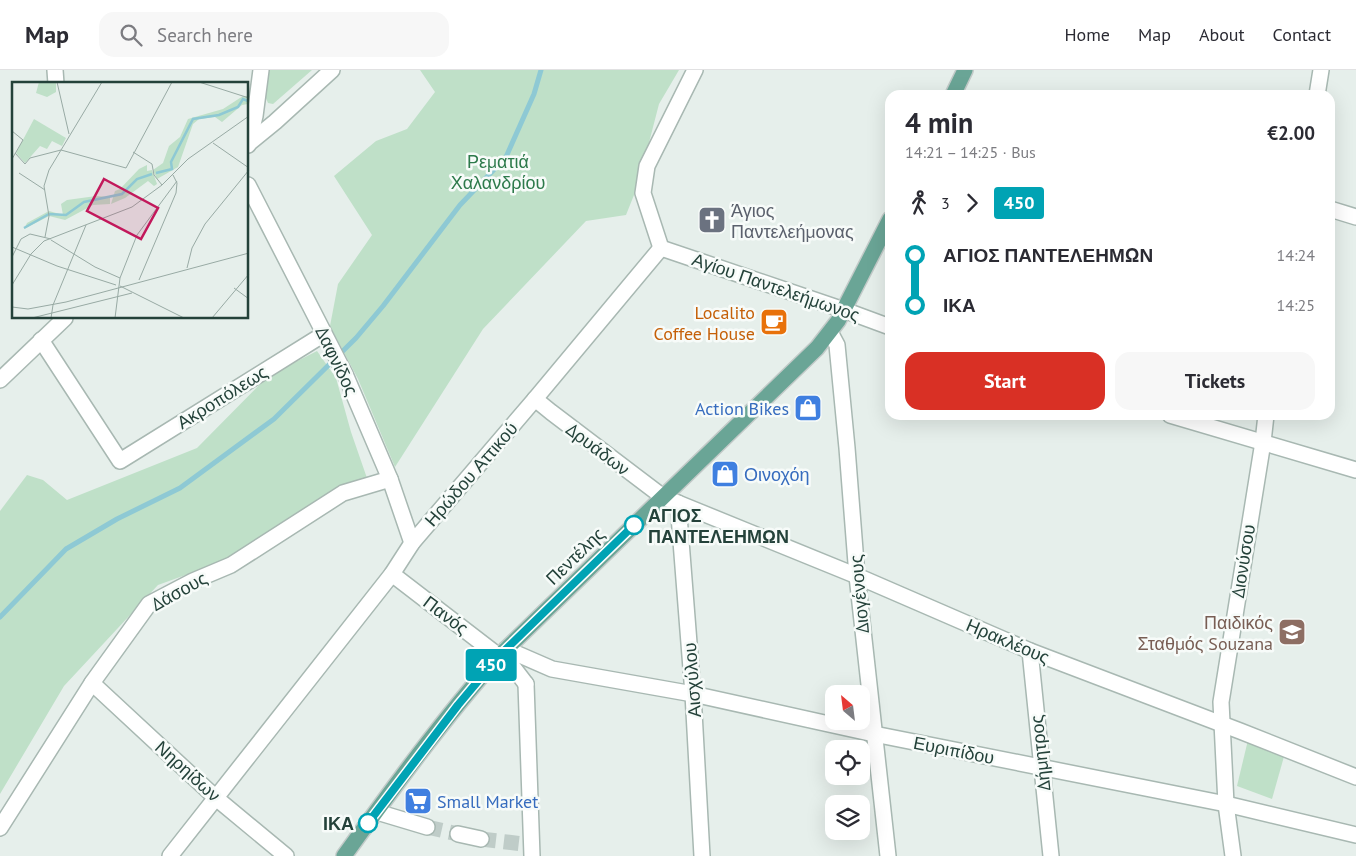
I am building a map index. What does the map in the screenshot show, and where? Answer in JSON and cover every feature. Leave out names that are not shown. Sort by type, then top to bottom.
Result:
[{"type":"main road","points":[[956,90],[966,70]]},
{"type":"main road","name":"Πεντέλης","points":[[345,855],[440,729],[502,652],[817,348],[844,310],[885,229]]},
{"type":"street","points":[[249,140],[255,116],[260,70]]},
{"type":"street","points":[[249,143],[332,70]]},
{"type":"street","points":[[661,248],[643,193],[648,166],[695,70]]},
{"type":"street","points":[[1318,90],[1321,70]]},
{"type":"street","name":"Δαφνίδος","points":[[249,187],[344,374],[390,479],[412,543]]},
{"type":"street","points":[[1335,211],[1356,217]]},
{"type":"street","name":"Αγίου Παντελεήμωνος","points":[[661,248],[885,325]]},
{"type":"street","name":"Ηρώδου Αττικού","points":[[170,856],[392,574],[412,543],[661,248]]},
{"type":"street","points":[[0,380],[64,319]]},
{"type":"street","name":"Διογένους","points":[[830,332],[837,345],[857,576],[888,856]]},
{"type":"street","name":"Ακροπόλεως","points":[[41,340],[120,461],[327,339]]},
{"type":"street","name":"Δρυάδων","points":[[535,399],[662,497]]},
{"type":"street","points":[[1187,420],[1356,470]]},
{"type":"street","name":"Διονύσου","points":[[1233,856],[1226,804],[1221,702],[1265,420]]},
{"type":"street","name":"Δάσους","points":[[0,828],[92,684],[149,604],[231,565],[343,492],[390,479]]},
{"type":"street","name":"Ηρακλέους","points":[[662,497],[857,576],[1030,651],[1356,778]]},
{"type":"street","name":"Αισχύλου","points":[[678,503],[693,694],[702,856]]},
{"type":"street","name":"Πανός","points":[[392,574],[502,652]]},
{"type":"street","name":"Δήμητρος","points":[[1030,651],[1051,856]]},
{"type":"street","points":[[502,652],[526,684]]},
{"type":"street","name":"Ευριπίδου","points":[[502,652],[552,669],[693,694],[874,734],[1226,804],[1356,836]]},
{"type":"street","points":[[532,856],[526,684],[529,677],[552,669]]},
{"type":"street","name":"Νηρηίδων","points":[[92,684],[216,798],[286,856]]},
{"type":"street","points":[[377,812],[427,827]]},
{"type":"street","points":[[458,834],[481,839]]},
{"type":"green space","points":[[266,70],[312,70],[273,104],[268,103],[265,96]]},
{"type":"green space","name":"Ρεματιά Χαλανδρίου","points":[[420,70],[679,70],[659,104],[638,185],[626,215],[586,221],[483,329],[395,467],[358,379],[330,326],[338,284],[372,235],[334,176],[376,141],[407,129],[435,92]]},
{"type":"green space","points":[[317,351],[336,378],[351,432],[368,481],[235,557],[158,585],[64,686],[0,794],[0,511],[27,475],[43,480],[67,500],[197,448],[268,376]]},
{"type":"green space","points":[[1248,740],[1285,753],[1272,799],[1237,786]]},
{"type":"waterway","points":[[0,617],[66,549],[117,519],[180,488],[274,419],[356,338],[383,306],[460,205],[506,157],[534,94],[541,70]]},
{"type":"tunnel","points":[[427,827],[458,834]]},
{"type":"tunnel","points":[[481,839],[532,845]]},
{"type":"bus line","name":"450","points":[[368,823],[458,705],[499,656],[634,525]]},
{"type":"place","name":"Άγιος Παντελεήμονας","points":[[712,220]]},
{"type":"place","name":"Localito Coffee House","points":[[774,322]]},
{"type":"place","name":"Action Bikes","points":[[808,408]]},
{"type":"place","name":"Οινοχόη","points":[[725,474]]},
{"type":"place","name":"ΑΓΙΟΣ ΠΑΝΤΕΛΕΗΜΩΝ","points":[[634,525]]},
{"type":"place","name":"Παιδικός Σταθμός Souzana","points":[[1292,632]]},
{"type":"place","name":"Small Market","points":[[418,801]]},
{"type":"place","name":"ΙΚΑ","points":[[368,823]]}]
